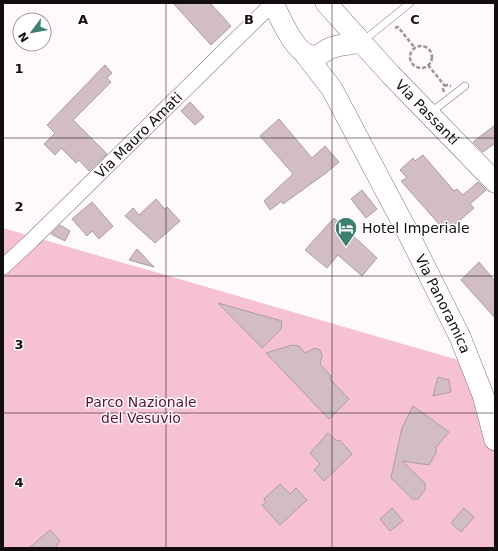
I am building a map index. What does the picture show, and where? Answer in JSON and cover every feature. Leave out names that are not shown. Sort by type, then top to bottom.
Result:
[{"type":"street","points":[[273,3],[297,47],[321,51],[361,42]]},
{"type":"street","name":"Via Mauro Amati","points":[[3,267],[31,242],[273,3]]},
{"type":"street","name":"Via Passanti","points":[[321,51],[336,30],[326,3]]},
{"type":"street","name":"Via Passanti","points":[[326,3],[390,75],[495,182]]},
{"type":"street","name":"Via Panoramica","points":[[321,51],[332,89],[407,230],[460,337],[483,395],[495,440]]},
{"type":"lane","points":[[361,42],[410,3]]},
{"type":"lane","points":[[429,114],[465,86]]},
{"type":"path","points":[[392,27],[398,27],[415,48]]},
{"type":"path","points":[[421,46],[427,47],[431,51],[432,61],[423,68],[417,67],[412,63],[410,57],[415,48],[421,46]]},
{"type":"path","points":[[428,65],[445,86]]},
{"type":"green space","name":"Parco Nazionale del Vesuvio","points":[[3,228],[479,366],[495,410],[495,548],[3,548]]},
{"type":"building","points":[[173,3],[210,3],[231,26],[211,45]]},
{"type":"building","points":[[105,65],[112,73],[107,78],[111,82],[73,120],[107,154],[89,171],[79,160],[76,163],[61,148],[55,155],[44,144],[55,133],[47,125]]},
{"type":"building","points":[[190,102],[204,117],[195,125],[181,111]]},
{"type":"building","points":[[279,119],[312,158],[325,146],[339,162],[283,204],[282,201],[270,210],[264,201],[293,174],[260,136]]},
{"type":"building","points":[[495,125],[495,143],[483,152],[473,142]]},
{"type":"building","points":[[423,155],[454,191],[457,189],[463,195],[478,182],[486,190],[470,204],[474,208],[446,232],[401,181],[407,178],[400,170],[413,158],[415,161]]},
{"type":"building","points":[[362,190],[377,209],[366,218],[351,199]]},
{"type":"building","points":[[156,199],[165,209],[167,207],[180,221],[155,243],[125,216],[133,208],[139,215]]},
{"type":"building","points":[[92,202],[113,226],[99,239],[92,231],[87,236],[72,219]]},
{"type":"building","name":"Hotel Imperiale","points":[[334,218],[377,258],[362,276],[338,255],[327,268],[305,250]]},
{"type":"building","points":[[60,225],[70,231],[65,241],[51,234]]},
{"type":"building","points":[[137,249],[154,267],[129,260]]},
{"type":"building","points":[[479,262],[495,281],[495,318],[461,280]]},
{"type":"building","points":[[218,303],[282,321],[281,329],[262,348]]},
{"type":"building","points":[[292,345],[299,346],[305,353],[315,348],[320,350],[322,356],[320,364],[331,376],[330,379],[349,399],[329,419],[266,353]]},
{"type":"building","points":[[438,377],[449,380],[451,392],[433,396]]},
{"type":"building","points":[[413,406],[449,432],[436,447],[436,453],[429,465],[402,461],[425,483],[425,490],[418,499],[412,499],[391,478],[402,428]]},
{"type":"building","points":[[328,433],[337,441],[340,440],[352,454],[324,481],[314,470],[320,464],[310,453]]},
{"type":"building","points":[[280,484],[290,494],[296,488],[307,500],[280,525],[262,505],[266,502],[264,499]]},
{"type":"building","points":[[392,508],[403,521],[390,531],[380,519]]},
{"type":"building","points":[[464,508],[474,517],[461,532],[451,523]]},
{"type":"building","points":[[50,530],[60,541],[55,548],[29,548]]},
{"type":"place","name":"Hotel Imperiale","points":[[346,248]]}]
